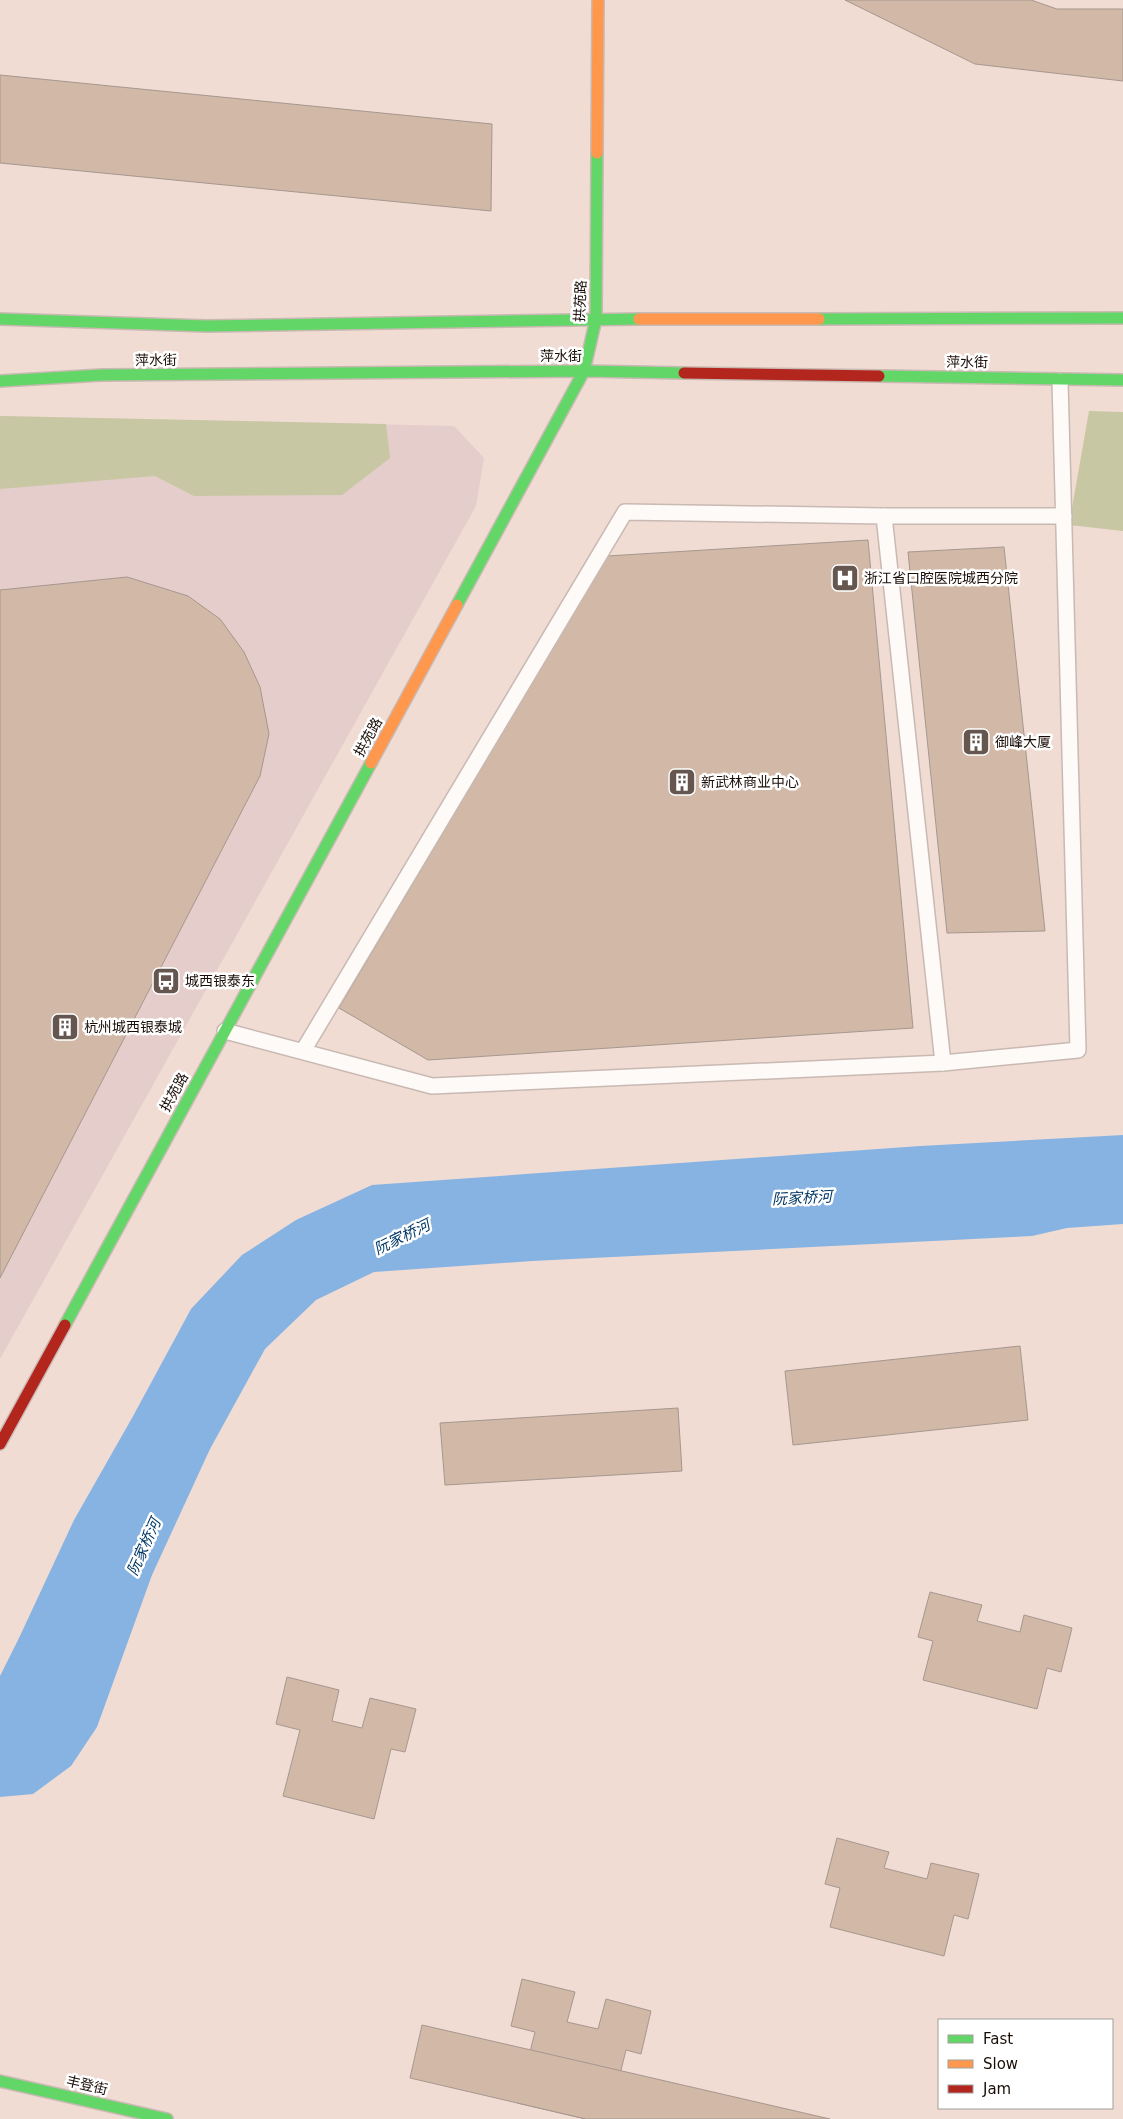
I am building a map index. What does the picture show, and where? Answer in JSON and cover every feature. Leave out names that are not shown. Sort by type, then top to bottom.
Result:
[{"type":"main road","name":"拱苑路","points":[[0,1444],[584,371],[596,319],[598,0]]},
{"type":"main road","points":[[0,319],[207,326],[596,319],[1123,318]]},
{"type":"main road","name":"萍水街","points":[[0,381],[102,376],[584,371],[1123,380]]},
{"type":"main road","name":"丰登街","points":[[0,2081],[167,2119]]},
{"type":"lane","points":[[225,1031],[432,1086],[943,1063],[1078,1050],[1060,381]]},
{"type":"lane","points":[[302,1052],[625,512],[884,516],[1064,516]]},
{"type":"lane","points":[[884,516],[943,1063]]},
{"type":"shaded area","points":[[0,416],[454,426],[484,458],[476,506],[0,1359]]},
{"type":"green space","points":[[1089,411],[1123,412],[1123,531],[1069,525]]},
{"type":"green space","points":[[0,416],[386,424],[390,458],[342,495],[194,496],[155,476],[0,489]]},
{"type":"water","name":"阮家桥河","points":[[1123,1135],[1123,1224],[1067,1228],[1032,1236],[532,1261],[374,1272],[316,1300],[265,1349],[210,1449],[152,1575],[97,1727],[71,1766],[33,1794],[0,1797],[0,1676],[74,1520],[191,1309],[242,1255],[296,1220],[372,1185],[920,1146]]},
{"type":"building","points":[[845,0],[1031,0],[1057,9],[1123,9],[1123,81],[975,64]]},
{"type":"building","points":[[0,75],[492,124],[491,211],[0,163]]},
{"type":"building","name":"新武林商业中心","points":[[868,540],[913,1028],[428,1060],[339,1008],[607,556]]},
{"type":"building","name":"御峰大厦","points":[[1004,547],[1045,931],[947,933],[908,552]]},
{"type":"building","name":"杭州城西银泰城","points":[[127,577],[188,596],[220,619],[244,652],[260,687],[269,734],[260,776],[0,1278],[0,590]]},
{"type":"building","points":[[1020,1346],[1028,1420],[793,1445],[785,1371]]},
{"type":"building","points":[[678,1408],[682,1471],[445,1485],[440,1423]]},
{"type":"building","points":[[930,1592],[982,1605],[977,1621],[1020,1632],[1024,1615],[1072,1628],[1061,1672],[1047,1668],[1037,1709],[923,1680],[933,1641],[918,1637]]},
{"type":"building","points":[[287,1677],[339,1690],[332,1721],[362,1728],[370,1698],[416,1709],[405,1752],[391,1749],[374,1819],[283,1796],[300,1730],[276,1724]]},
{"type":"building","points":[[837,1838],[889,1852],[884,1868],[927,1879],[931,1863],[979,1874],[968,1919],[954,1915],[944,1956],[830,1927],[840,1888],[825,1884]]},
{"type":"building","points":[[522,1979],[575,1992],[567,2022],[598,2029],[606,1999],[651,2011],[641,2054],[626,2050],[609,2119],[586,2119],[517,2103],[535,2032],[511,2026]]},
{"type":"building","points":[[422,2025],[830,2119],[586,2119],[410,2078]]},
{"type":"traffic: fast","points":[[457,605],[584,371],[596,319],[597,153]]},
{"type":"traffic: fast","points":[[819,319],[1123,318]]},
{"type":"traffic: fast","points":[[0,319],[207,326],[639,319]]},
{"type":"traffic: fast","points":[[0,381],[102,375],[584,371],[684,373]]},
{"type":"traffic: fast","points":[[879,376],[1123,380]]},
{"type":"traffic: fast","points":[[65,1325],[371,763]]},
{"type":"traffic: fast","points":[[0,2081],[167,2119]]},
{"type":"traffic: slow","points":[[597,153],[598,0]]},
{"type":"traffic: slow","points":[[639,319],[819,319]]},
{"type":"traffic: slow","points":[[371,763],[457,605]]},
{"type":"traffic: jam","points":[[684,373],[879,376]]},
{"type":"traffic: jam","points":[[0,1444],[65,1325]]},
{"type":"place","name":"浙江省口腔医院城西分院","points":[[845,578]]},
{"type":"place","name":"御峰大厦","points":[[976,742]]},
{"type":"place","name":"新武林商业中心","points":[[682,782]]},
{"type":"place","name":"城西银泰东","points":[[166,981]]},
{"type":"place","name":"杭州城西银泰城","points":[[65,1027]]}]
